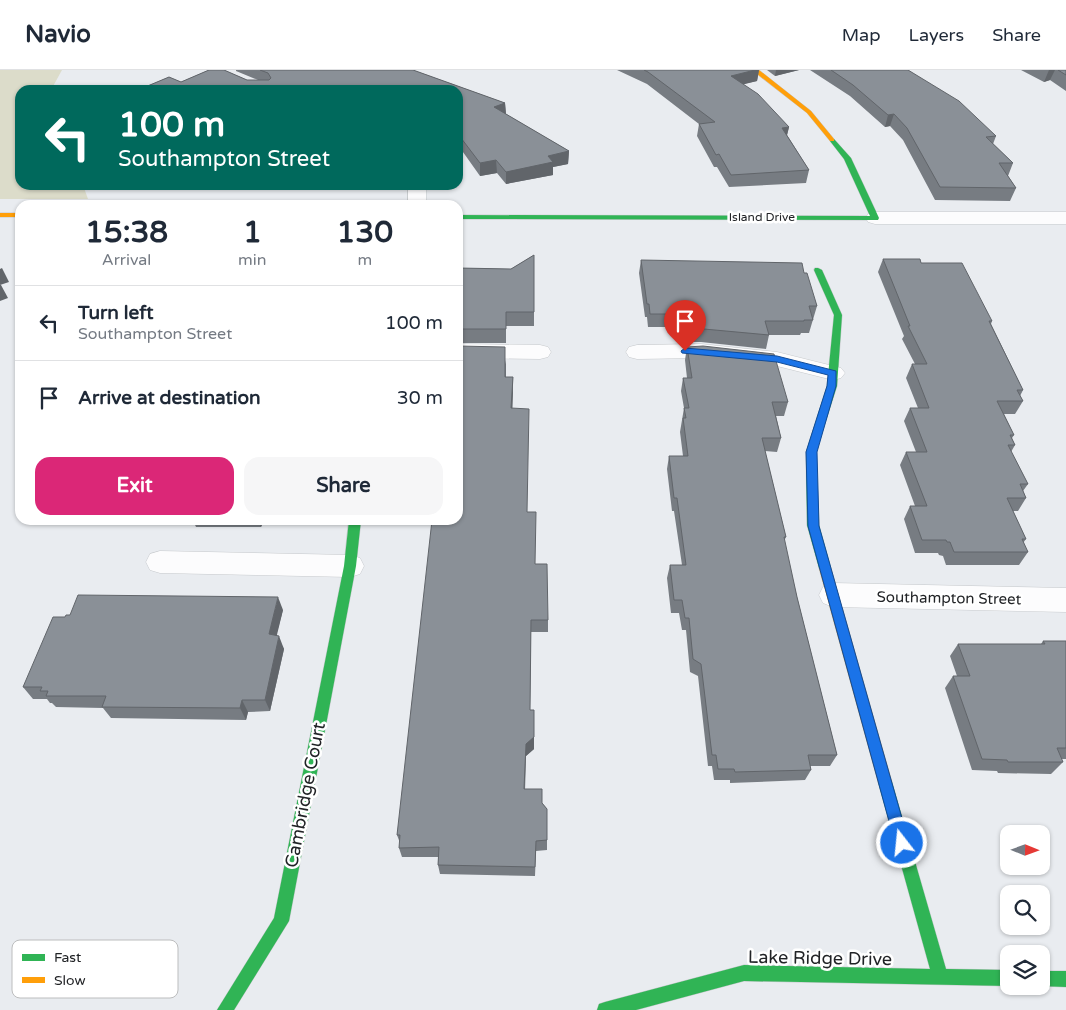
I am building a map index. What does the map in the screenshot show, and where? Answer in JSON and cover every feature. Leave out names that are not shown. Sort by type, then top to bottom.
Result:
[{"type":"street","points":[[755,70],[809,112],[847,158],[875,218]]},
{"type":"street","points":[[0,215],[15,215]]},
{"type":"street","name":"Island Drive","points":[[463,216],[1066,218]]},
{"type":"street","points":[[818,270],[838,315],[832,386],[811,452],[813,526],[940,977]]},
{"type":"street","points":[[463,351],[540,352]]},
{"type":"street","points":[[637,352],[701,351],[777,359],[833,374]]},
{"type":"street","name":"Cambridge Court","points":[[225,1010],[281,920],[350,566],[354,525]]},
{"type":"street","points":[[160,562],[350,566]]},
{"type":"street","name":"Southampton Street","points":[[833,595],[1066,600]]},
{"type":"street","name":"Lake Ridge Drive","points":[[605,1010],[744,973],[1000,978]]},
{"type":"street","points":[[1050,979],[1066,979]]},
{"type":"green space","points":[[0,70],[62,70],[54,85],[15,85],[15,190],[85,190],[88,199],[0,199]]},
{"type":"building","points":[[209,70],[224,70],[247,80],[269,80],[271,78],[268,73],[260,70],[413,70],[455,85],[150,85],[169,77],[181,82]]},
{"type":"building","points":[[644,70],[755,70],[731,76],[758,94],[789,127],[782,128],[809,170],[731,175],[719,154],[716,155],[699,124],[715,122]]},
{"type":"building","points":[[831,70],[908,70],[959,101],[996,136],[986,137],[1013,163],[999,163],[1016,188],[940,187],[907,128],[894,114],[888,115],[853,85]]},
{"type":"building","points":[[1058,70],[1066,70],[1066,75]]},
{"type":"building","points":[[463,88],[505,103],[494,107],[569,151],[548,156],[553,162],[506,172],[496,160],[480,163],[463,141]]},
{"type":"building","points":[[534,255],[534,312],[506,312],[506,329],[463,329],[463,268],[511,269]]},
{"type":"building","points":[[883,259],[920,259],[921,263],[962,263],[992,321],[989,321],[1023,390],[1017,390],[1023,401],[997,401],[1014,435],[1010,435],[1015,445],[1008,445],[1028,484],[1020,484],[1026,498],[1007,498],[1026,539],[1022,539],[1028,552],[954,552],[950,542],[946,540],[922,540],[910,506],[927,506],[906,452],[927,452],[910,408],[929,408],[912,364],[927,364],[908,326],[910,326]]},
{"type":"building","points":[[641,260],[802,263],[817,306],[809,306],[813,320],[765,321],[769,335],[684,329],[682,314],[650,314]]},
{"type":"building","points":[[463,346],[505,347],[505,377],[513,377],[511,408],[529,409],[527,512],[536,512],[535,564],[547,564],[548,620],[531,620],[530,710],[534,710],[534,737],[526,744],[524,789],[542,789],[542,803],[547,809],[547,840],[536,841],[535,867],[438,865],[439,847],[399,848],[400,835],[397,835],[431,525],[463,525]]},
{"type":"building","points":[[703,346],[774,354],[788,402],[772,402],[781,438],[762,438],[786,537],[784,537],[797,597],[837,755],[808,755],[811,770],[735,772],[734,769],[718,769],[716,755],[712,755],[701,664],[693,659],[689,618],[685,618],[682,600],[674,600],[670,565],[686,565],[677,498],[674,498],[669,456],[688,456],[683,418],[686,418],[684,408],[689,408],[683,378],[692,378],[687,347]]},
{"type":"building","points":[[78,595],[278,597],[269,634],[279,636],[265,700],[242,700],[240,708],[102,707],[106,696],[46,696],[48,691],[40,691],[42,687],[23,687],[53,617],[70,615]]},
{"type":"building","points":[[1043,641],[1066,641],[1066,748],[1057,748],[1063,762],[1008,762],[1007,760],[982,759],[953,676],[970,676],[958,644],[1045,644]]},
{"type":"traffic: fast","points":[[463,217],[875,218],[847,158],[832,140]]},
{"type":"traffic: fast","points":[[818,270],[838,315],[832,386],[811,452],[813,525],[825,568]]},
{"type":"traffic: fast","points":[[225,1010],[281,921],[350,566],[354,525]]},
{"type":"traffic: fast","points":[[885,782],[940,977]]},
{"type":"traffic: fast","points":[[605,1010],[744,973],[1000,978]]},
{"type":"traffic: fast","points":[[1050,979],[1066,979]]},
{"type":"traffic: slow","points":[[755,70],[809,112],[832,140]]},
{"type":"traffic: slow","points":[[0,215],[15,215]]},
{"type":"traffic: slow","points":[[825,568],[885,782]]},
{"type":"route","points":[[685,351],[777,359],[833,374],[832,386],[811,452],[813,526],[902,843]]}]
